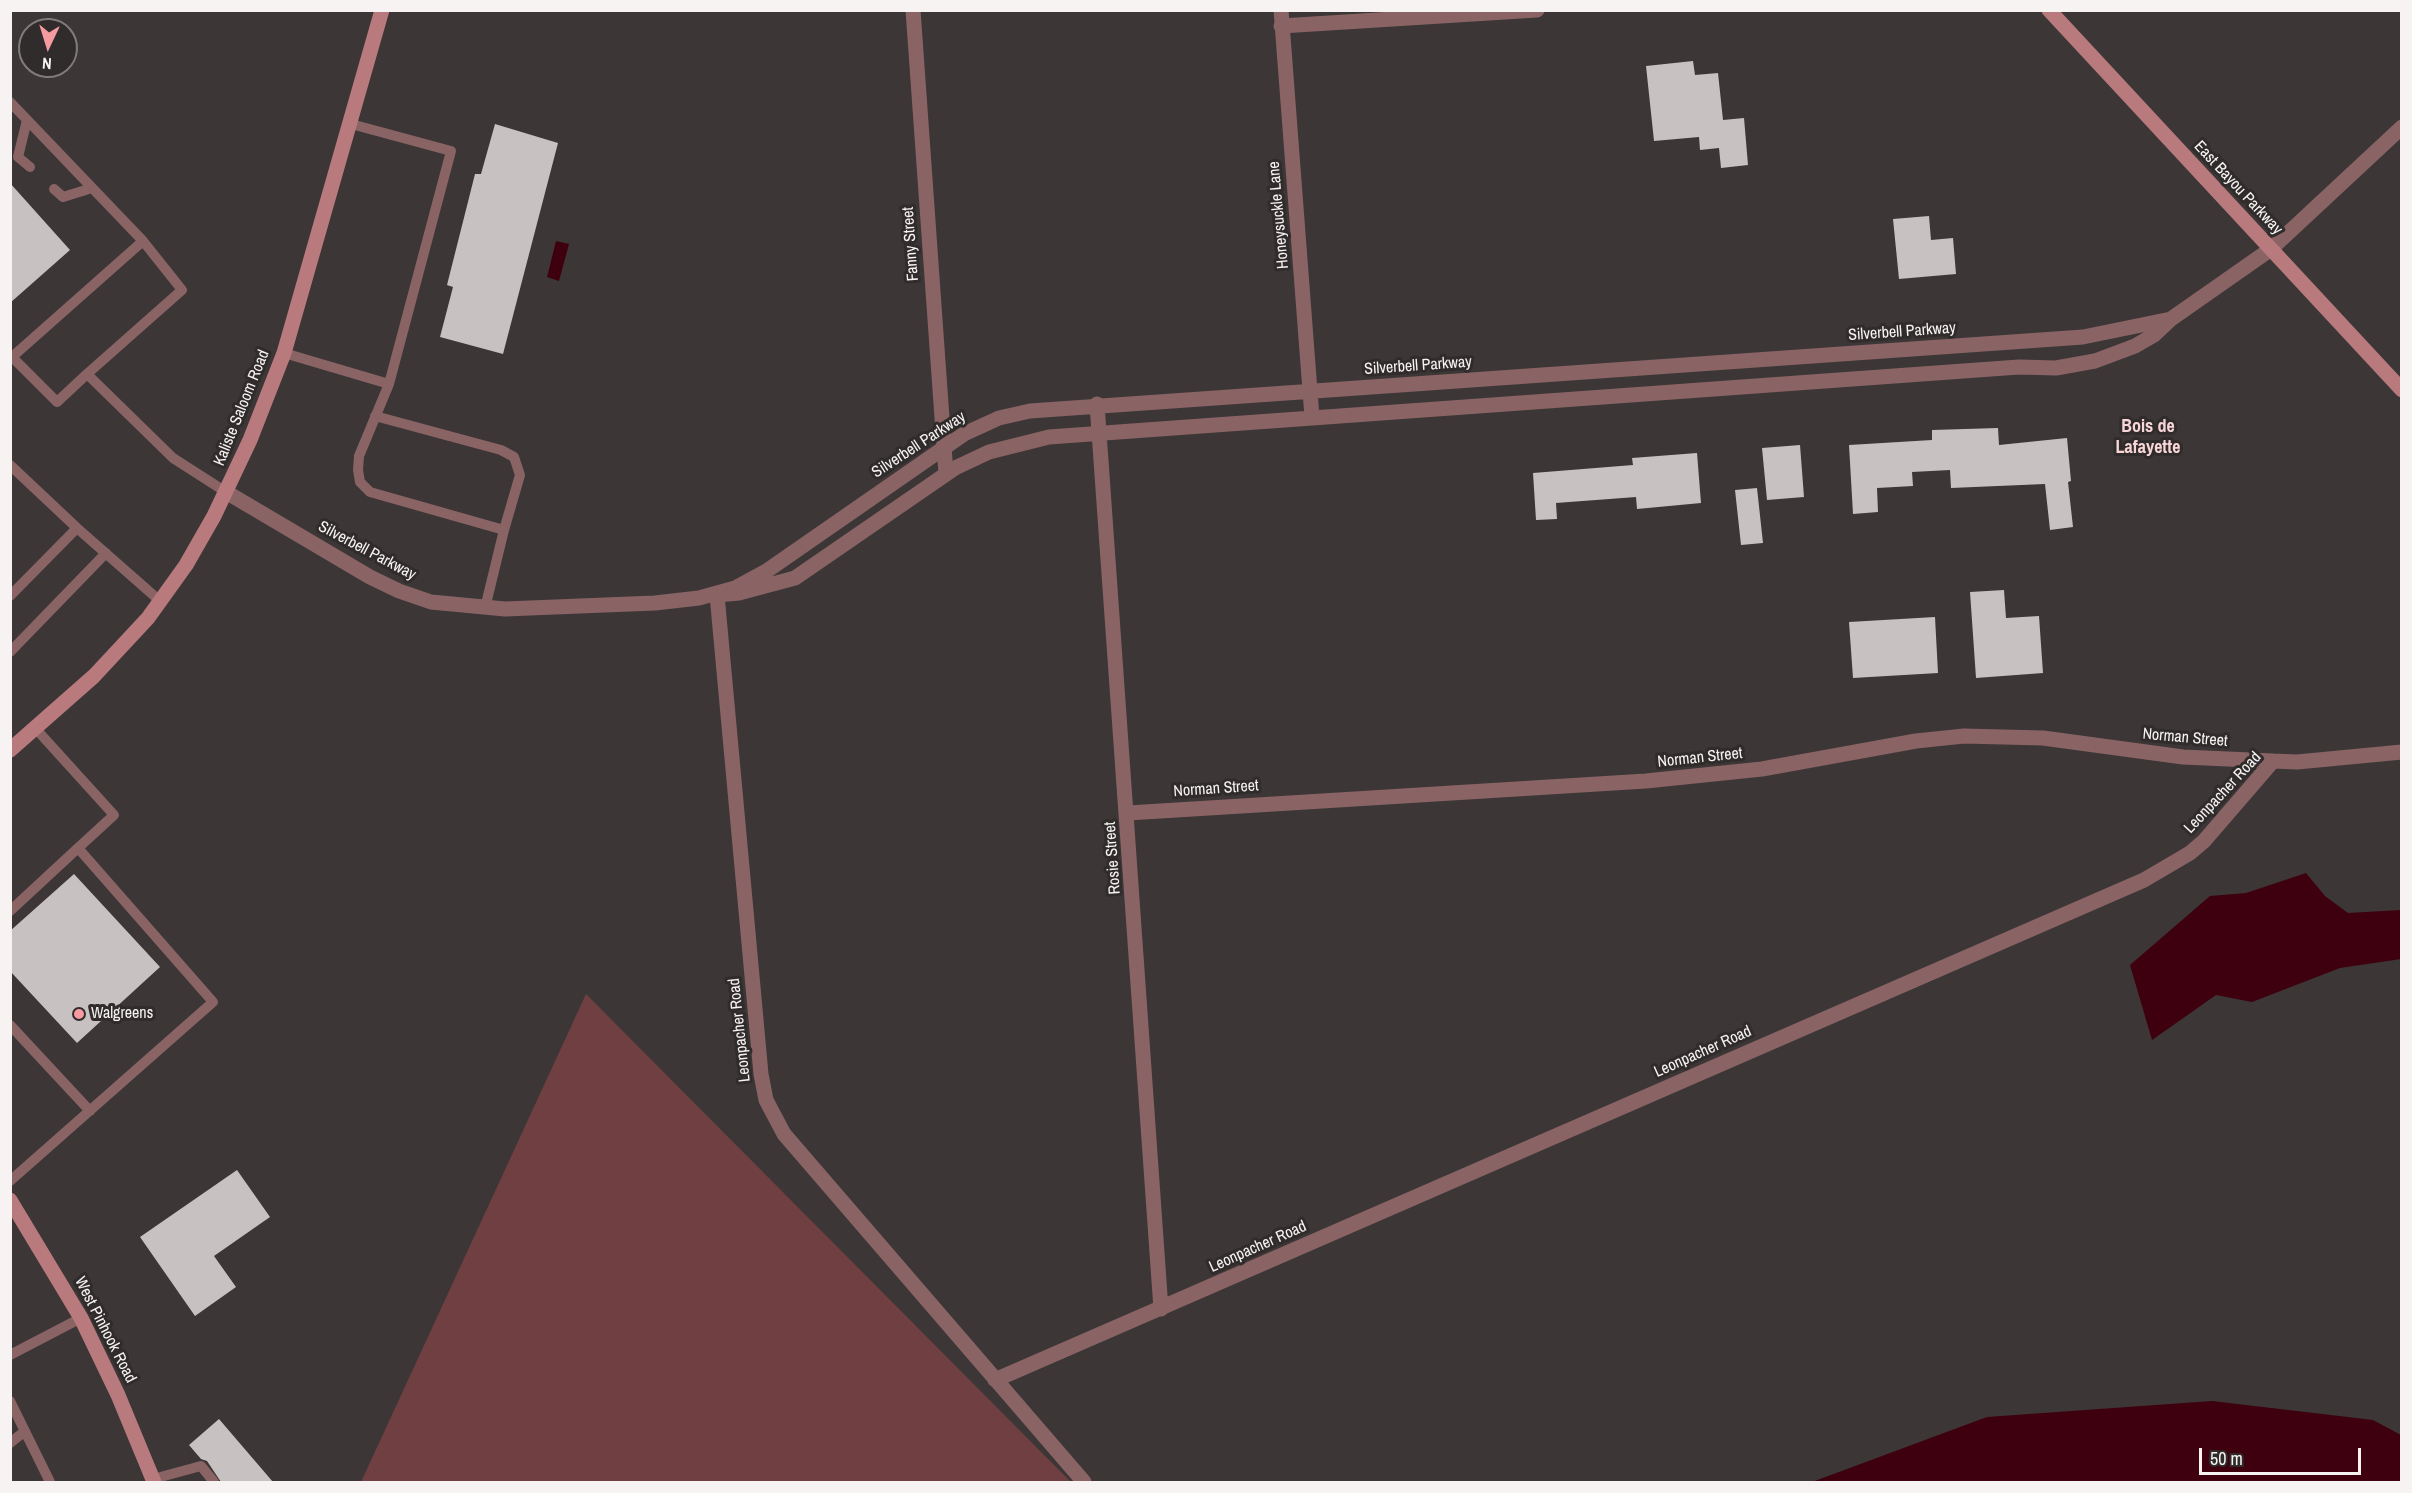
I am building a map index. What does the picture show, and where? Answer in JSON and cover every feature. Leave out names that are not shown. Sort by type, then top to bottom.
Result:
[{"type":"main road","name":"Kaliste Saloom Road","points":[[10,750],[36,729],[119,650],[160,601],[186,565],[226,492],[268,397],[284,353],[382,10]]},
{"type":"main road","name":"East Bayou Parkway","points":[[2049,10],[2402,390]]},
{"type":"main road","name":"West Pinhook Road","points":[[10,1200],[81,1318],[118,1395],[154,1480]]},
{"type":"street","name":"Fanny Street","points":[[913,10],[946,474]]},
{"type":"street","name":"Honeysuckle Lane","points":[[1281,10],[1312,417]]},
{"type":"street","points":[[1281,26],[1537,10]]},
{"type":"street","name":"Silverbell Parkway","points":[[226,492],[399,591],[431,602],[485,608],[655,603],[739,593],[773,586],[807,572],[946,474],[989,452],[1017,444],[1100,433],[2019,368],[2056,368],[2095,361],[2135,346],[2154,335],[2171,320],[2271,249],[2402,127]]},
{"type":"street","name":"Silverbell Parkway","points":[[717,595],[735,588],[788,558],[964,434],[999,418],[1030,411],[1097,404],[1310,392],[2083,337],[2171,320]]},
{"type":"street","name":"Rosie Street","points":[[1097,404],[1128,813],[1161,1309]]},
{"type":"street","name":"Leonpacher Road","points":[[717,595],[761,1074],[766,1100],[784,1134],[1084,1482]]},
{"type":"street","name":"Norman Street","points":[[1128,813],[1646,781],[1762,769],[1916,741],[1964,736],[2043,738],[2183,757],[2273,761]]},
{"type":"street","name":"Leonpacher Road","points":[[995,1380],[2144,880],[2190,853],[2204,841],[2273,761],[2296,762],[2402,752]]},
{"type":"lane","points":[[10,102],[143,241],[182,290],[57,402],[12,357],[143,241]]},
{"type":"lane","points":[[27,120],[18,157],[30,167]]},
{"type":"lane","points":[[351,124],[451,151],[388,384],[359,456],[357,470],[360,482],[370,492],[504,530]]},
{"type":"lane","points":[[54,189],[63,197],[92,188]]},
{"type":"lane","points":[[284,353],[388,384]]},
{"type":"lane","points":[[87,374],[173,458],[226,492]]},
{"type":"lane","points":[[375,416],[501,450],[514,458],[520,475],[485,608]]},
{"type":"lane","points":[[10,465],[160,601]]},
{"type":"lane","points":[[10,596],[77,528]]},
{"type":"lane","points":[[10,652],[106,553]]},
{"type":"lane","points":[[10,911],[114,815],[36,729]]},
{"type":"lane","points":[[10,1181],[213,1002],[78,848]]},
{"type":"lane","points":[[10,1025],[90,1111]]},
{"type":"lane","points":[[10,1355],[81,1318]]},
{"type":"lane","points":[[10,1401],[50,1482]]},
{"type":"lane","points":[[10,1443],[25,1431]]},
{"type":"lane","points":[[154,1480],[201,1466],[214,1482]]},
{"type":"shaded area","points":[[556,241],[569,244],[559,281],[547,277]]},
{"type":"shaded area","points":[[2306,873],[2325,896],[2348,913],[2401,910],[2401,959],[2340,968],[2252,1002],[2216,995],[2152,1040],[2130,965],[2210,896],[2246,893]]},
{"type":"shaded area","points":[[586,994],[1071,1482],[361,1482]]},
{"type":"shaded area","points":[[2212,1401],[2373,1420],[2401,1435],[2401,1482],[1812,1482],[1987,1417]]},
{"type":"building","points":[[1693,61],[1695,75],[1718,73],[1723,120],[1744,118],[1748,165],[1721,168],[1719,148],[1700,150],[1699,137],[1654,141],[1646,66]]},
{"type":"building","points":[[495,124],[558,143],[503,354],[440,337],[453,287],[447,285],[475,174],[481,174]]},
{"type":"building","points":[[10,183],[70,250],[10,303]]},
{"type":"building","points":[[1929,216],[1931,240],[1953,238],[1956,274],[1899,279],[1893,219]]},
{"type":"building","points":[[1998,428],[1999,445],[2067,438],[2071,481],[2068,482],[2073,527],[2050,530],[2045,484],[1951,488],[1950,470],[1912,472],[1913,486],[1877,488],[1878,512],[1853,514],[1849,445],[1932,440],[1932,430]]},
{"type":"building","points":[[1800,445],[1804,497],[1767,500],[1762,448]]},
{"type":"building","points":[[1697,453],[1701,503],[1637,509],[1636,497],[1556,503],[1557,519],[1536,520],[1533,473],[1633,465],[1632,458]]},
{"type":"building","points":[[1757,488],[1763,543],[1741,545],[1735,490]]},
{"type":"building","points":[[2004,590],[2006,618],[2039,616],[2043,673],[1976,678],[1970,592]]},
{"type":"building","points":[[1935,617],[1938,673],[1853,678],[1849,622]]},
{"type":"building","name":"Walgreens","points":[[74,874],[160,967],[77,1043],[10,971],[10,931]]},
{"type":"building","points":[[237,1170],[270,1217],[214,1256],[236,1287],[195,1316],[140,1237]]},
{"type":"building","points":[[219,1419],[273,1482],[221,1482],[207,1461],[201,1459],[189,1445]]},
{"type":"place","name":"Walgreens","points":[[79,1014]]},
{"type":"district","name":"Bois de Lafayette","points":[[2148,437]]}]
